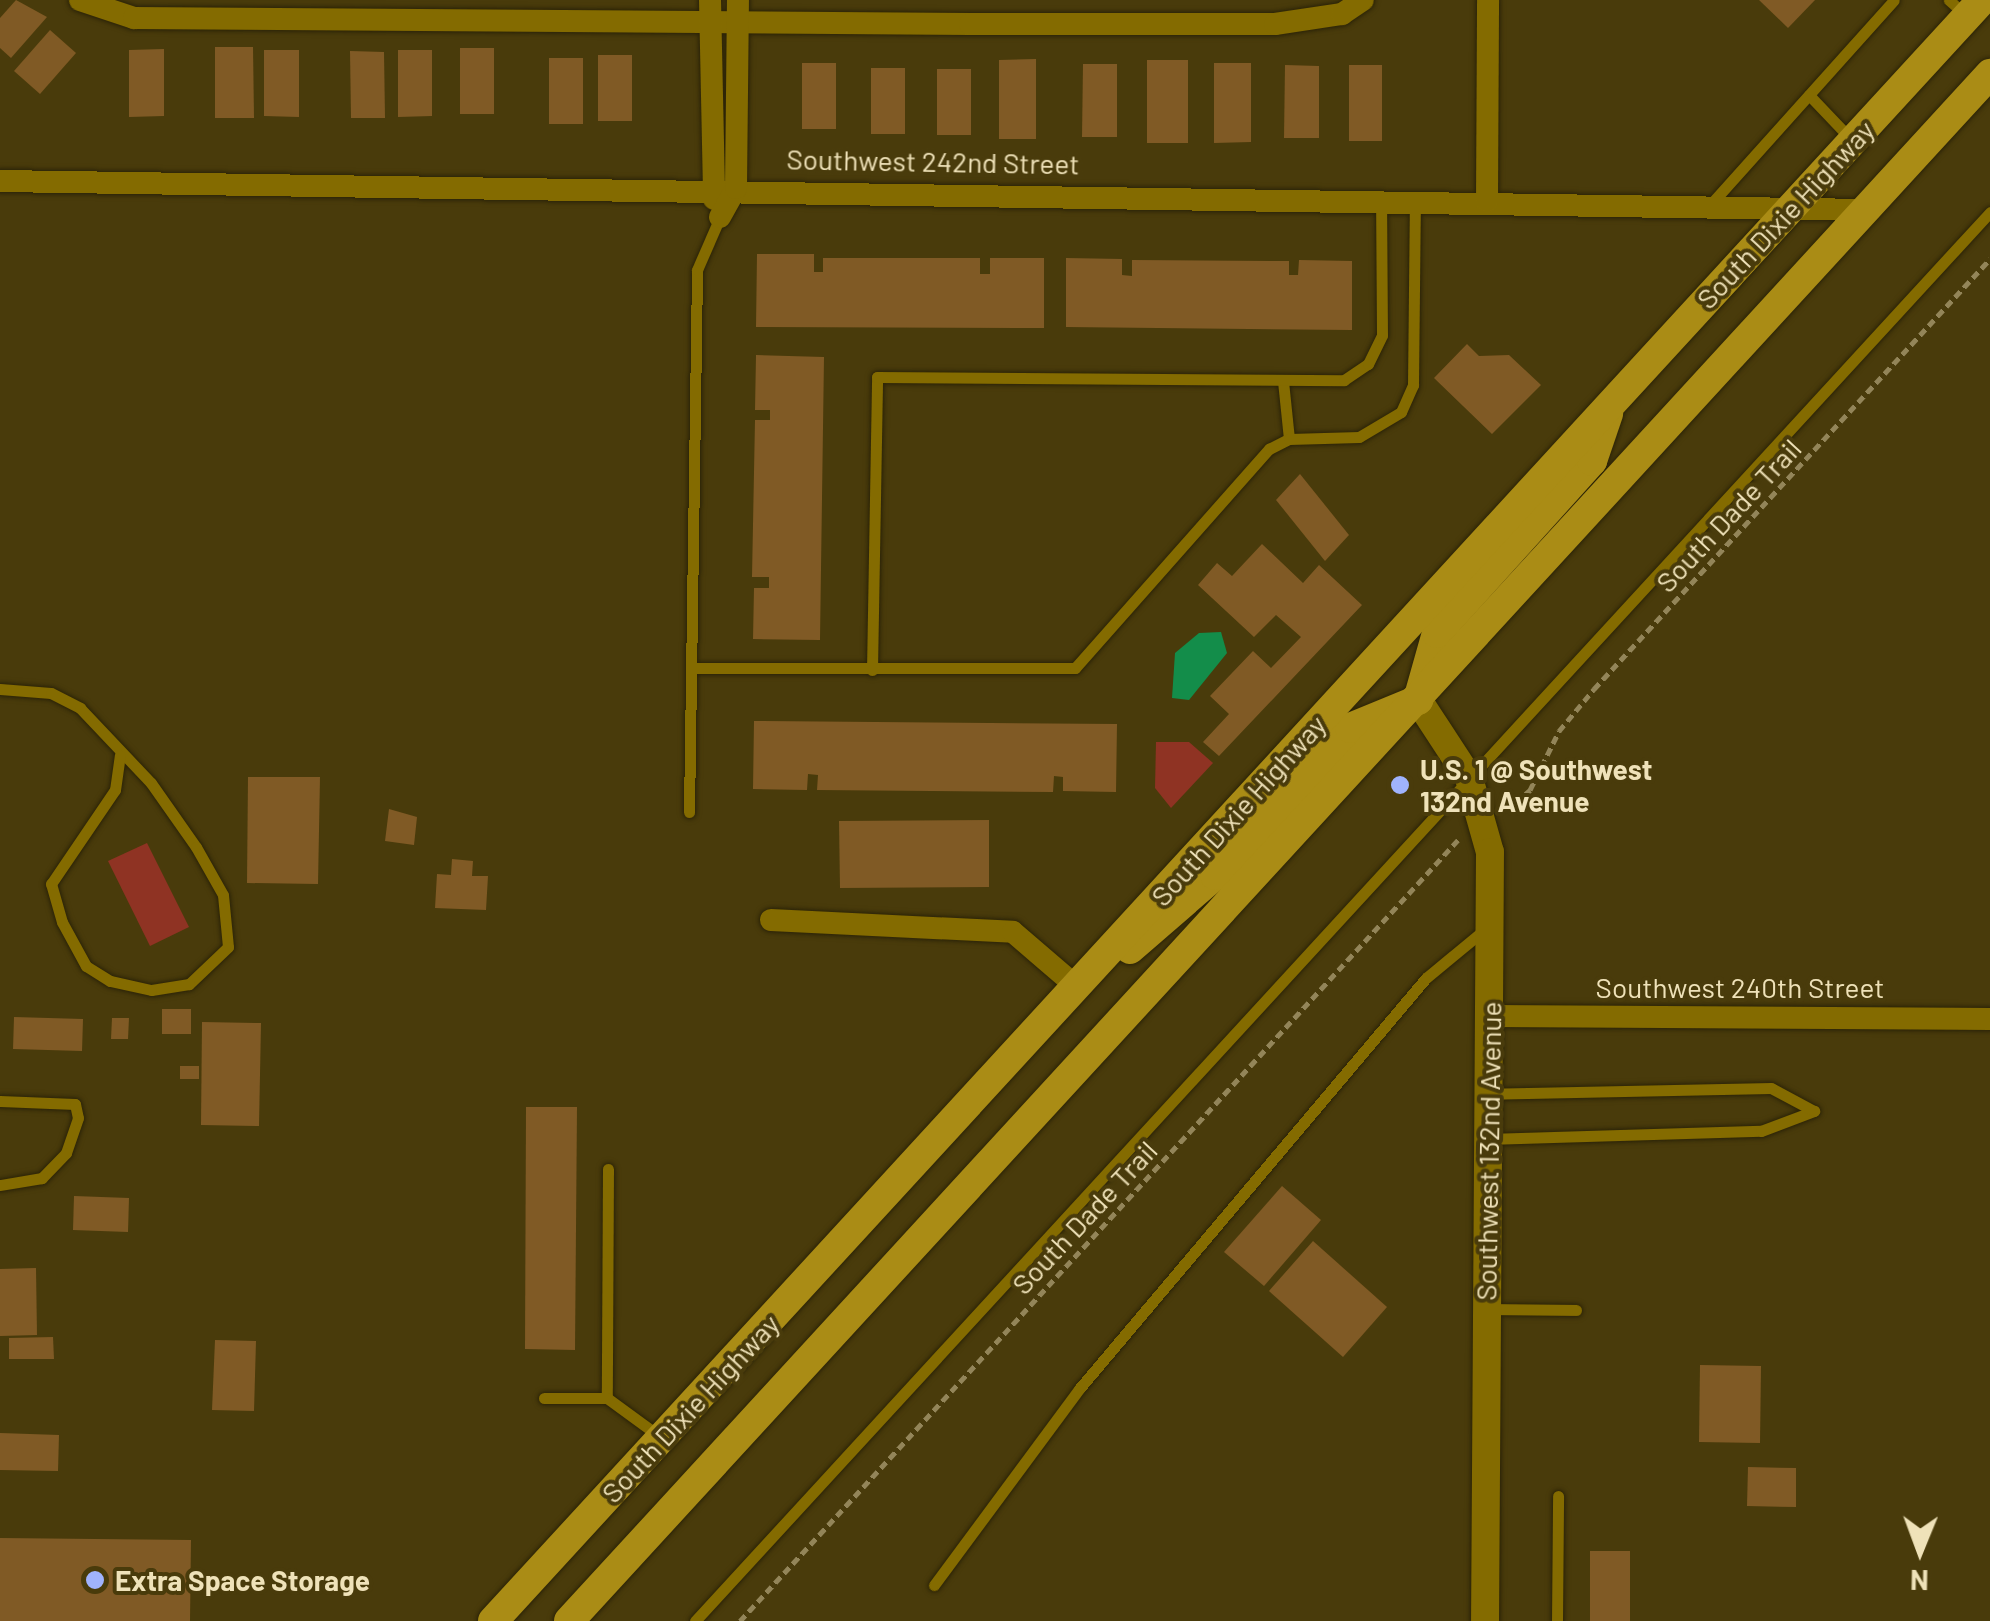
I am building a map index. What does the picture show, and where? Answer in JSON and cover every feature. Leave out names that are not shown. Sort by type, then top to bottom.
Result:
[{"type":"highway","name":"South Dixie Highway","points":[[494,1621],[1853,140],[1966,5]]},
{"type":"highway","name":"South Dixie Highway","points":[[570,1621],[1990,74]]},
{"type":"highway","points":[[1077,987],[1216,875],[1350,728],[1418,700],[1438,632],[1592,461],[1614,399]]},
{"type":"street","points":[[970,0],[970,24]]},
{"type":"street","points":[[1488,0],[1488,201]]},
{"type":"street","points":[[83,3],[134,18],[483,10],[738,10],[970,24],[1275,24],[1361,3]]},
{"type":"street","points":[[710,10],[710,188],[720,217]]},
{"type":"street","points":[[720,217],[736,188],[738,10]]},
{"type":"street","name":"Southwest 242nd Street","points":[[0,181],[736,188],[1864,210]]},
{"type":"street","name":"Southwest 132nd Avenue","points":[[1418,700],[1469,778],[1490,852],[1485,1621]]},
{"type":"street","points":[[770,920],[1012,932],[1077,987]]},
{"type":"street","name":"Southwest 240th Street","points":[[1490,1016],[1990,1019]]},
{"type":"lane","points":[[1709,206],[1894,0]]},
{"type":"lane","points":[[1809,95],[1853,140]]},
{"type":"lane","points":[[872,670],[877,377],[1344,380],[1378,349],[1382,200]]},
{"type":"lane","points":[[692,668],[1075,668],[1283,441],[1359,437],[1409,400],[1415,200]]},
{"type":"lane","points":[[696,1621],[1990,212]]},
{"type":"lane","points":[[689,812],[697,270],[720,217]]},
{"type":"lane","points":[[1278,381],[1283,441]]},
{"type":"lane","points":[[0,689],[51,693],[80,708],[120,755],[151,783],[223,896],[228,947],[189,984],[152,990],[110,981],[86,966],[62,922],[51,884],[114,790],[120,755]]},
{"type":"lane","points":[[934,1586],[1020,1464],[1299,1128],[1426,978],[1492,924]]},
{"type":"lane","points":[[1487,1139],[1761,1131],[1814,1112],[1771,1088],[1488,1094]]},
{"type":"lane","points":[[0,1102],[75,1104],[78,1118],[66,1153],[42,1178],[0,1186]]},
{"type":"lane","points":[[607,1398],[608,1169]]},
{"type":"lane","points":[[1486,1309],[1576,1310]]},
{"type":"lane","points":[[544,1398],[607,1398],[662,1438]]},
{"type":"lane","points":[[1557,1621],[1558,1496]]},
{"type":"path","name":"South Dade Trail","points":[[1510,808],[1565,722],[1990,259]]},
{"type":"path","name":"South Dade Trail","points":[[740,1621],[1459,840]]},
{"type":"shaded area","points":[[1221,632],[1227,653],[1189,700],[1172,698],[1175,653],[1199,633]]},
{"type":"shaded area","points":[[1156,742],[1189,742],[1213,763],[1171,808],[1155,788]]},
{"type":"shaded area","points":[[147,843],[189,927],[150,946],[108,861]]},
{"type":"building","points":[[16,0],[47,17],[11,58],[0,48],[0,18]]},
{"type":"building","points":[[1759,0],[1815,0],[1788,28]]},
{"type":"building","points":[[50,30],[76,53],[40,94],[14,71]]},
{"type":"building","points":[[215,47],[253,47],[254,118],[215,118]]},
{"type":"building","points":[[460,48],[494,48],[494,114],[460,114]]},
{"type":"building","points":[[164,49],[164,116],[129,117],[129,50]]},
{"type":"building","points":[[264,50],[299,50],[299,117],[264,116]]},
{"type":"building","points":[[398,50],[432,50],[432,116],[398,117]]},
{"type":"building","points":[[350,51],[384,52],[385,118],[351,118]]},
{"type":"building","points":[[598,55],[632,55],[632,121],[598,121]]},
{"type":"building","points":[[549,58],[583,58],[583,124],[549,124]]},
{"type":"building","points":[[1036,59],[1036,139],[999,139],[999,60]]},
{"type":"building","points":[[1147,60],[1188,60],[1188,143],[1147,143]]},
{"type":"building","points":[[802,63],[836,63],[836,129],[802,129]]},
{"type":"building","points":[[1214,63],[1251,63],[1251,142],[1214,143]]},
{"type":"building","points":[[1083,64],[1117,64],[1117,137],[1082,137]]},
{"type":"building","points":[[1285,65],[1319,66],[1319,138],[1284,138]]},
{"type":"building","points":[[1349,65],[1382,65],[1382,141],[1349,141]]},
{"type":"building","points":[[871,68],[905,68],[905,134],[871,134]]},
{"type":"building","points":[[937,69],[971,69],[971,135],[937,135]]},
{"type":"building","points":[[757,254],[814,254],[814,272],[823,272],[823,258],[980,258],[980,274],[990,274],[990,258],[1044,258],[1044,328],[756,327]]},
{"type":"building","points":[[1066,258],[1122,259],[1122,275],[1132,276],[1132,260],[1289,261],[1289,275],[1298,275],[1299,260],[1352,261],[1352,330],[1066,327]]},
{"type":"building","points":[[1467,344],[1479,356],[1509,355],[1541,385],[1492,434],[1434,378]]},
{"type":"building","points":[[756,355],[824,357],[820,640],[753,639],[754,588],[769,588],[769,577],[752,577],[755,420],[770,420],[770,410],[755,410]]},
{"type":"building","points":[[1300,474],[1349,535],[1325,561],[1276,500]]},
{"type":"building","points":[[1262,544],[1303,583],[1319,565],[1362,605],[1219,756],[1203,742],[1229,714],[1210,696],[1253,651],[1271,668],[1301,637],[1276,615],[1254,637],[1198,585],[1217,563],[1232,576]]},
{"type":"building","points":[[754,721],[1117,724],[1116,792],[1063,791],[1063,777],[1054,776],[1053,792],[817,790],[818,775],[808,774],[807,790],[753,789]]},
{"type":"building","points":[[248,777],[320,777],[318,884],[247,883]]},
{"type":"building","points":[[389,809],[417,817],[414,845],[385,841]]},
{"type":"building","points":[[989,820],[989,887],[840,888],[839,821]]},
{"type":"building","points":[[452,859],[473,861],[472,876],[488,876],[486,910],[435,908],[437,874],[451,875]]},
{"type":"building","points":[[162,1009],[191,1009],[191,1034],[162,1034]]},
{"type":"building","points":[[14,1017],[83,1019],[82,1051],[13,1049]]},
{"type":"building","points":[[112,1018],[129,1018],[128,1039],[111,1039]]},
{"type":"building","points":[[202,1022],[261,1023],[259,1126],[201,1125]]},
{"type":"building","points":[[180,1066],[199,1066],[199,1079],[180,1079]]},
{"type":"building","points":[[526,1107],[577,1107],[575,1350],[525,1349]]},
{"type":"building","points":[[1282,1186],[1321,1220],[1264,1286],[1224,1252]]},
{"type":"building","points":[[74,1196],[129,1198],[128,1232],[73,1230]]},
{"type":"building","points":[[1313,1241],[1387,1307],[1343,1357],[1269,1291]]},
{"type":"building","points":[[36,1268],[37,1335],[0,1336],[0,1269]]},
{"type":"building","points":[[53,1337],[54,1359],[9,1359],[9,1338]]},
{"type":"building","points":[[215,1340],[256,1341],[254,1411],[212,1410]]},
{"type":"building","points":[[1700,1365],[1761,1366],[1760,1443],[1699,1442]]},
{"type":"building","points":[[0,1433],[59,1435],[58,1471],[0,1470]]},
{"type":"building","points":[[1748,1467],[1796,1468],[1796,1507],[1747,1506]]},
{"type":"building","name":"Extra Space Storage","points":[[0,1538],[191,1540],[190,1621],[0,1621]]},
{"type":"building","points":[[1590,1551],[1630,1551],[1630,1621],[1590,1621]]},
{"type":"place","name":"U.S. 1 @ Southwest 132nd Avenue","points":[[1400,785]]},
{"type":"place","name":"Extra Space Storage","points":[[95,1580]]}]
